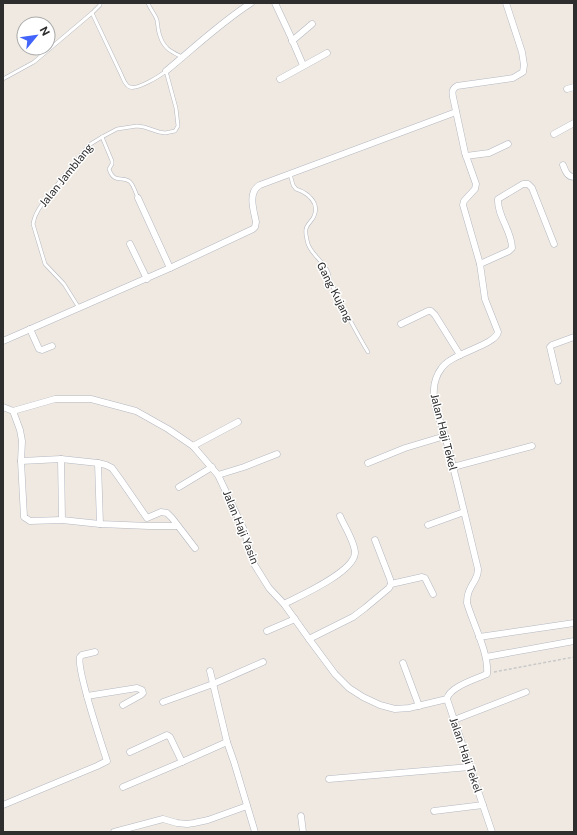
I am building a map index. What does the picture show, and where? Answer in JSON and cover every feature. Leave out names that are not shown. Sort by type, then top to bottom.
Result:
[{"type":"street","points":[[166,71],[215,29],[251,3]]},
{"type":"street","points":[[275,3],[303,66]]},
{"type":"street","name":"Jalan Haji Tekel","points":[[487,674],[486,657],[467,603],[467,596],[470,587],[476,579],[478,569],[436,405],[434,389],[441,368],[447,362],[452,358],[475,349],[498,334],[485,299],[480,264],[464,213],[464,201],[475,189],[476,184],[466,156],[452,91],[457,86],[513,78],[522,72],[524,65],[522,52],[506,3]]},
{"type":"street","points":[[292,41],[312,24]]},
{"type":"street","points":[[280,79],[327,53]]},
{"type":"street","points":[[567,89],[574,87]]},
{"type":"street","points":[[3,341],[147,279],[253,229],[256,222],[252,196],[255,188],[260,185],[456,112]]},
{"type":"street","points":[[554,134],[574,123]]},
{"type":"street","points":[[466,156],[489,153],[508,144]]},
{"type":"street","points":[[563,164],[569,176],[574,177]]},
{"type":"street","points":[[480,264],[509,251],[512,248],[511,241],[498,206],[498,199],[523,184],[528,184],[532,188],[554,244]]},
{"type":"street","points":[[138,198],[170,268]]},
{"type":"street","points":[[130,244],[147,279]]},
{"type":"street","points":[[401,324],[431,311],[460,355]]},
{"type":"street","points":[[30,329],[39,349],[42,350],[52,346]]},
{"type":"street","points":[[558,381],[550,347],[552,344],[574,337]]},
{"type":"street","name":"Jalan Haji Yasin","points":[[13,411],[55,399],[91,399],[136,411],[168,429],[193,446],[218,475],[244,530],[254,564],[269,588],[284,604],[335,674],[349,688],[380,705],[395,709],[409,708],[447,699]]},
{"type":"street","points":[[3,407],[13,411],[20,430],[22,442],[21,461],[24,517],[30,521],[62,520],[100,524],[177,526]]},
{"type":"street","points":[[193,446],[238,422]]},
{"type":"street","points":[[368,463],[405,448],[445,436]]},
{"type":"street","points":[[453,467],[532,446]]},
{"type":"street","points":[[218,475],[277,454]]},
{"type":"street","points":[[21,461],[61,459],[98,463],[112,468],[147,518],[149,526]]},
{"type":"street","points":[[61,459],[62,520]]},
{"type":"street","points":[[98,463],[100,524]]},
{"type":"street","points":[[178,487],[212,467]]},
{"type":"street","points":[[147,518],[161,512],[167,513],[195,548]]},
{"type":"street","points":[[428,525],[464,512]]},
{"type":"street","points":[[284,604],[337,575],[352,561],[355,553],[353,544],[340,516]]},
{"type":"street","points":[[309,639],[353,617],[388,590],[391,584],[375,540]]},
{"type":"street","points":[[391,584],[422,577],[425,578],[433,594]]},
{"type":"street","points":[[267,631],[295,620]]},
{"type":"street","points":[[479,637],[574,623]]},
{"type":"street","points":[[486,657],[574,641]]},
{"type":"street","points":[[3,805],[107,761],[81,673],[80,658],[82,655],[95,652]]},
{"type":"street","points":[[163,702],[213,684],[263,662]]},
{"type":"street","points":[[403,663],[419,706]]},
{"type":"street","points":[[210,671],[227,742],[255,832]]},
{"type":"street","points":[[447,699],[448,694],[454,689],[487,674]]},
{"type":"street","points":[[87,696],[137,688],[142,690],[143,693],[141,695],[123,705]]},
{"type":"street","points":[[454,720],[526,692]]},
{"type":"street","name":"Jalan Haji Tekel","points":[[447,699],[492,832]]},
{"type":"street","points":[[130,752],[167,735],[182,762]]},
{"type":"street","points":[[123,788],[227,742]]},
{"type":"street","points":[[330,779],[470,766]]},
{"type":"street","points":[[434,810],[483,805]]},
{"type":"street","points":[[114,832],[163,819],[177,823],[194,823],[208,820],[248,806]]},
{"type":"street","points":[[301,816],[303,832]]},
{"type":"lane","points":[[3,79],[34,62],[92,13],[100,5],[100,3]]},
{"type":"lane","points":[[148,3],[156,19],[159,28],[159,35],[164,45],[168,50],[182,57]]},
{"type":"lane","points":[[92,13],[128,87],[133,88],[144,84],[166,71]]},
{"type":"lane","name":"Jalan Jamblang","points":[[79,308],[64,284],[45,264],[33,224],[33,218],[89,145],[102,137],[117,129],[137,126],[165,133],[175,131],[179,124],[166,71]]},
{"type":"lane","points":[[102,137],[112,161],[110,169],[111,173],[117,179],[126,179],[130,182],[138,198]]},
{"type":"lane","name":"Gang Kujang","points":[[290,174],[293,185],[296,189],[309,195],[317,209],[306,228],[308,244],[328,272],[340,302],[368,352]]},
{"type":"path","points":[[487,674],[574,657]]}]
